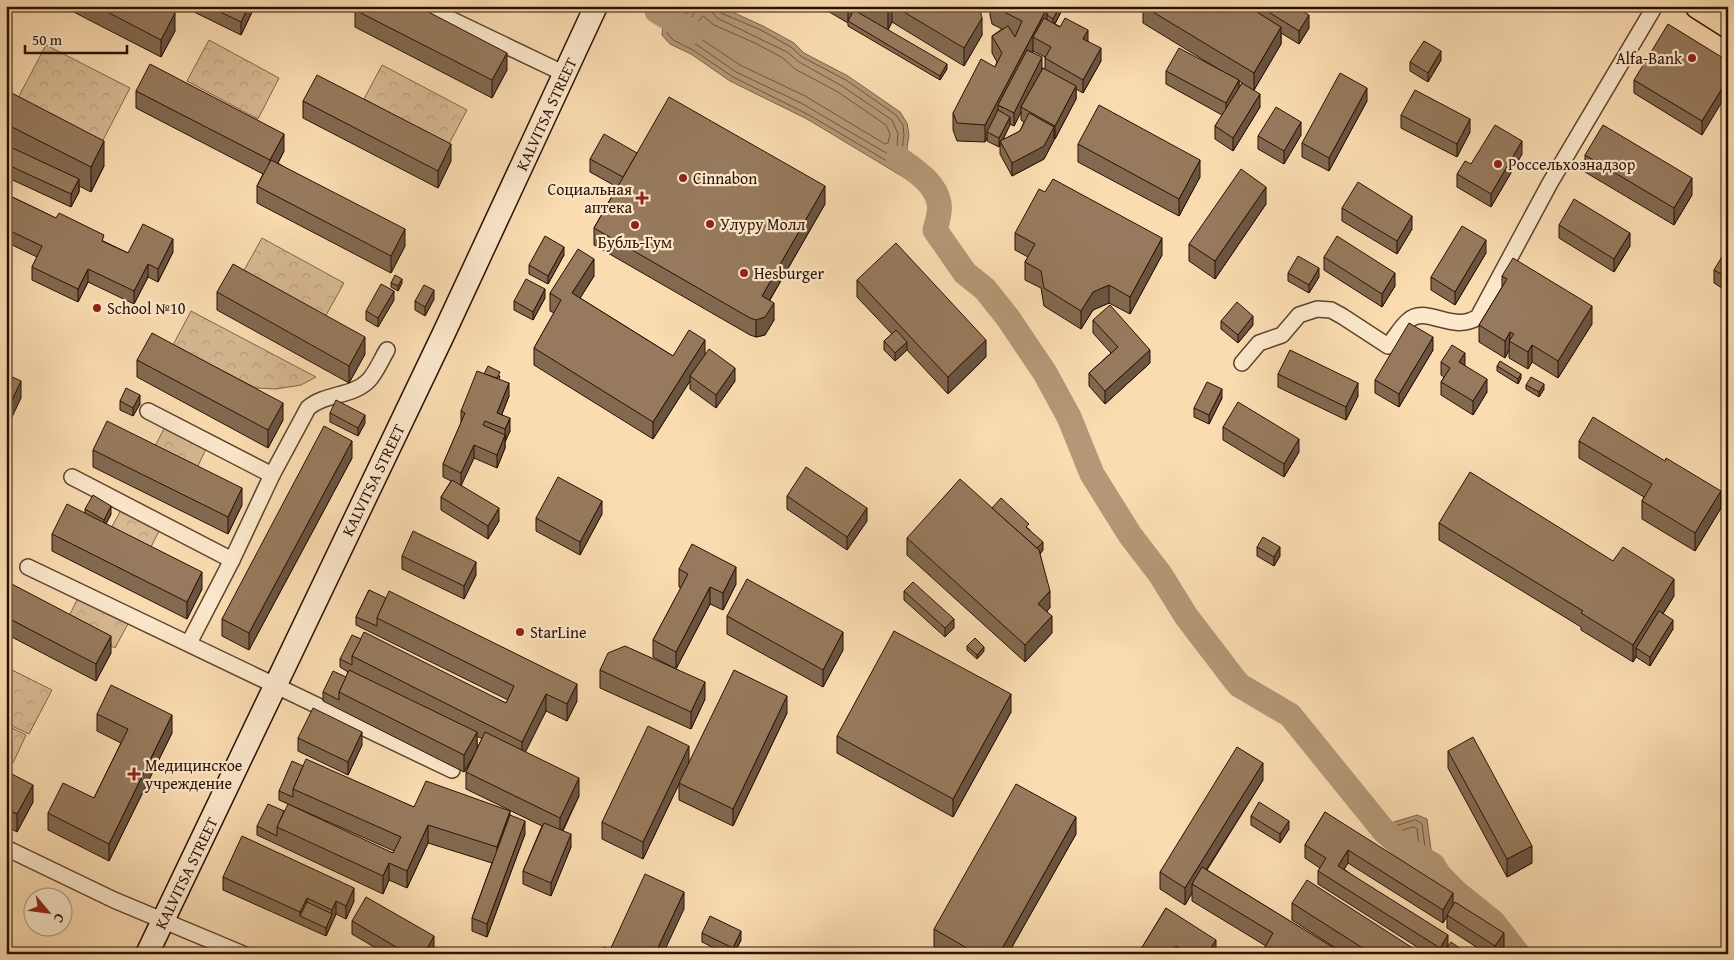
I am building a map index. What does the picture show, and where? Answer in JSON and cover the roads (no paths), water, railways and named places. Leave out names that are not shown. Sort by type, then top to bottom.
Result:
[{"type":"main road","points":[[1698,6],[1728,25]]},
{"type":"street","points":[[423,6],[565,74]]},
{"type":"street","name":"KALVITSA STREET","points":[[147,954],[596,6]]},
{"type":"street","points":[[1242,363],[1259,343],[1282,335],[1299,315],[1317,309],[1331,310],[1388,346],[1408,321],[1414,317],[1430,316],[1461,324],[1478,317],[1550,183],[1655,6]]},
{"type":"street","points":[[189,643],[232,560],[272,475],[308,408],[316,400],[363,386],[370,380],[387,350]]},
{"type":"street","points":[[148,411],[272,475]]},
{"type":"street","points":[[72,477],[232,560]]},
{"type":"street","points":[[28,566],[452,770]]},
{"type":"street","points":[[6,848],[114,900],[242,954]]},
{"type":"water","points":[[690,6],[719,6],[763,26],[794,43],[804,53],[848,76],[900,112],[907,123],[909,135],[907,148],[910,160],[925,179],[915,184],[807,119],[730,81],[691,54],[670,44],[662,35],[664,10],[680,11]]},
{"type":"water","points":[[1417,815],[1427,819],[1433,865],[1398,855],[1374,828]]},
{"type":"waterway","points":[[657,11],[692,32]]},
{"type":"waterway","points":[[898,158],[923,177],[933,189],[939,206],[935,230],[965,273],[985,289],[1008,318],[1045,373],[1069,417],[1092,474],[1130,535],[1160,574],[1186,616],[1231,675],[1239,685],[1290,715],[1384,831],[1404,848],[1433,865],[1439,875],[1457,893],[1493,922],[1518,954]]},
{"type":"place","name":"Alfa-Bank","points":[[1692,58]]},
{"type":"place","name":"Россельхознадзор","points":[[1498,164]]},
{"type":"place","name":"Cinnabon","points":[[683,178]]},
{"type":"place","name":"Социальная аптека","points":[[642,198]]},
{"type":"place","name":"Улуру Молл","points":[[710,224]]},
{"type":"place","name":"Бубль-Гум","points":[[635,225]]},
{"type":"place","name":"Hesburger","points":[[744,273]]},
{"type":"place","name":"School №10","points":[[97,308]]},
{"type":"place","name":"StarLine","points":[[520,632]]},
{"type":"place","name":"Медицинское учреждение","points":[[134,774]]}]
